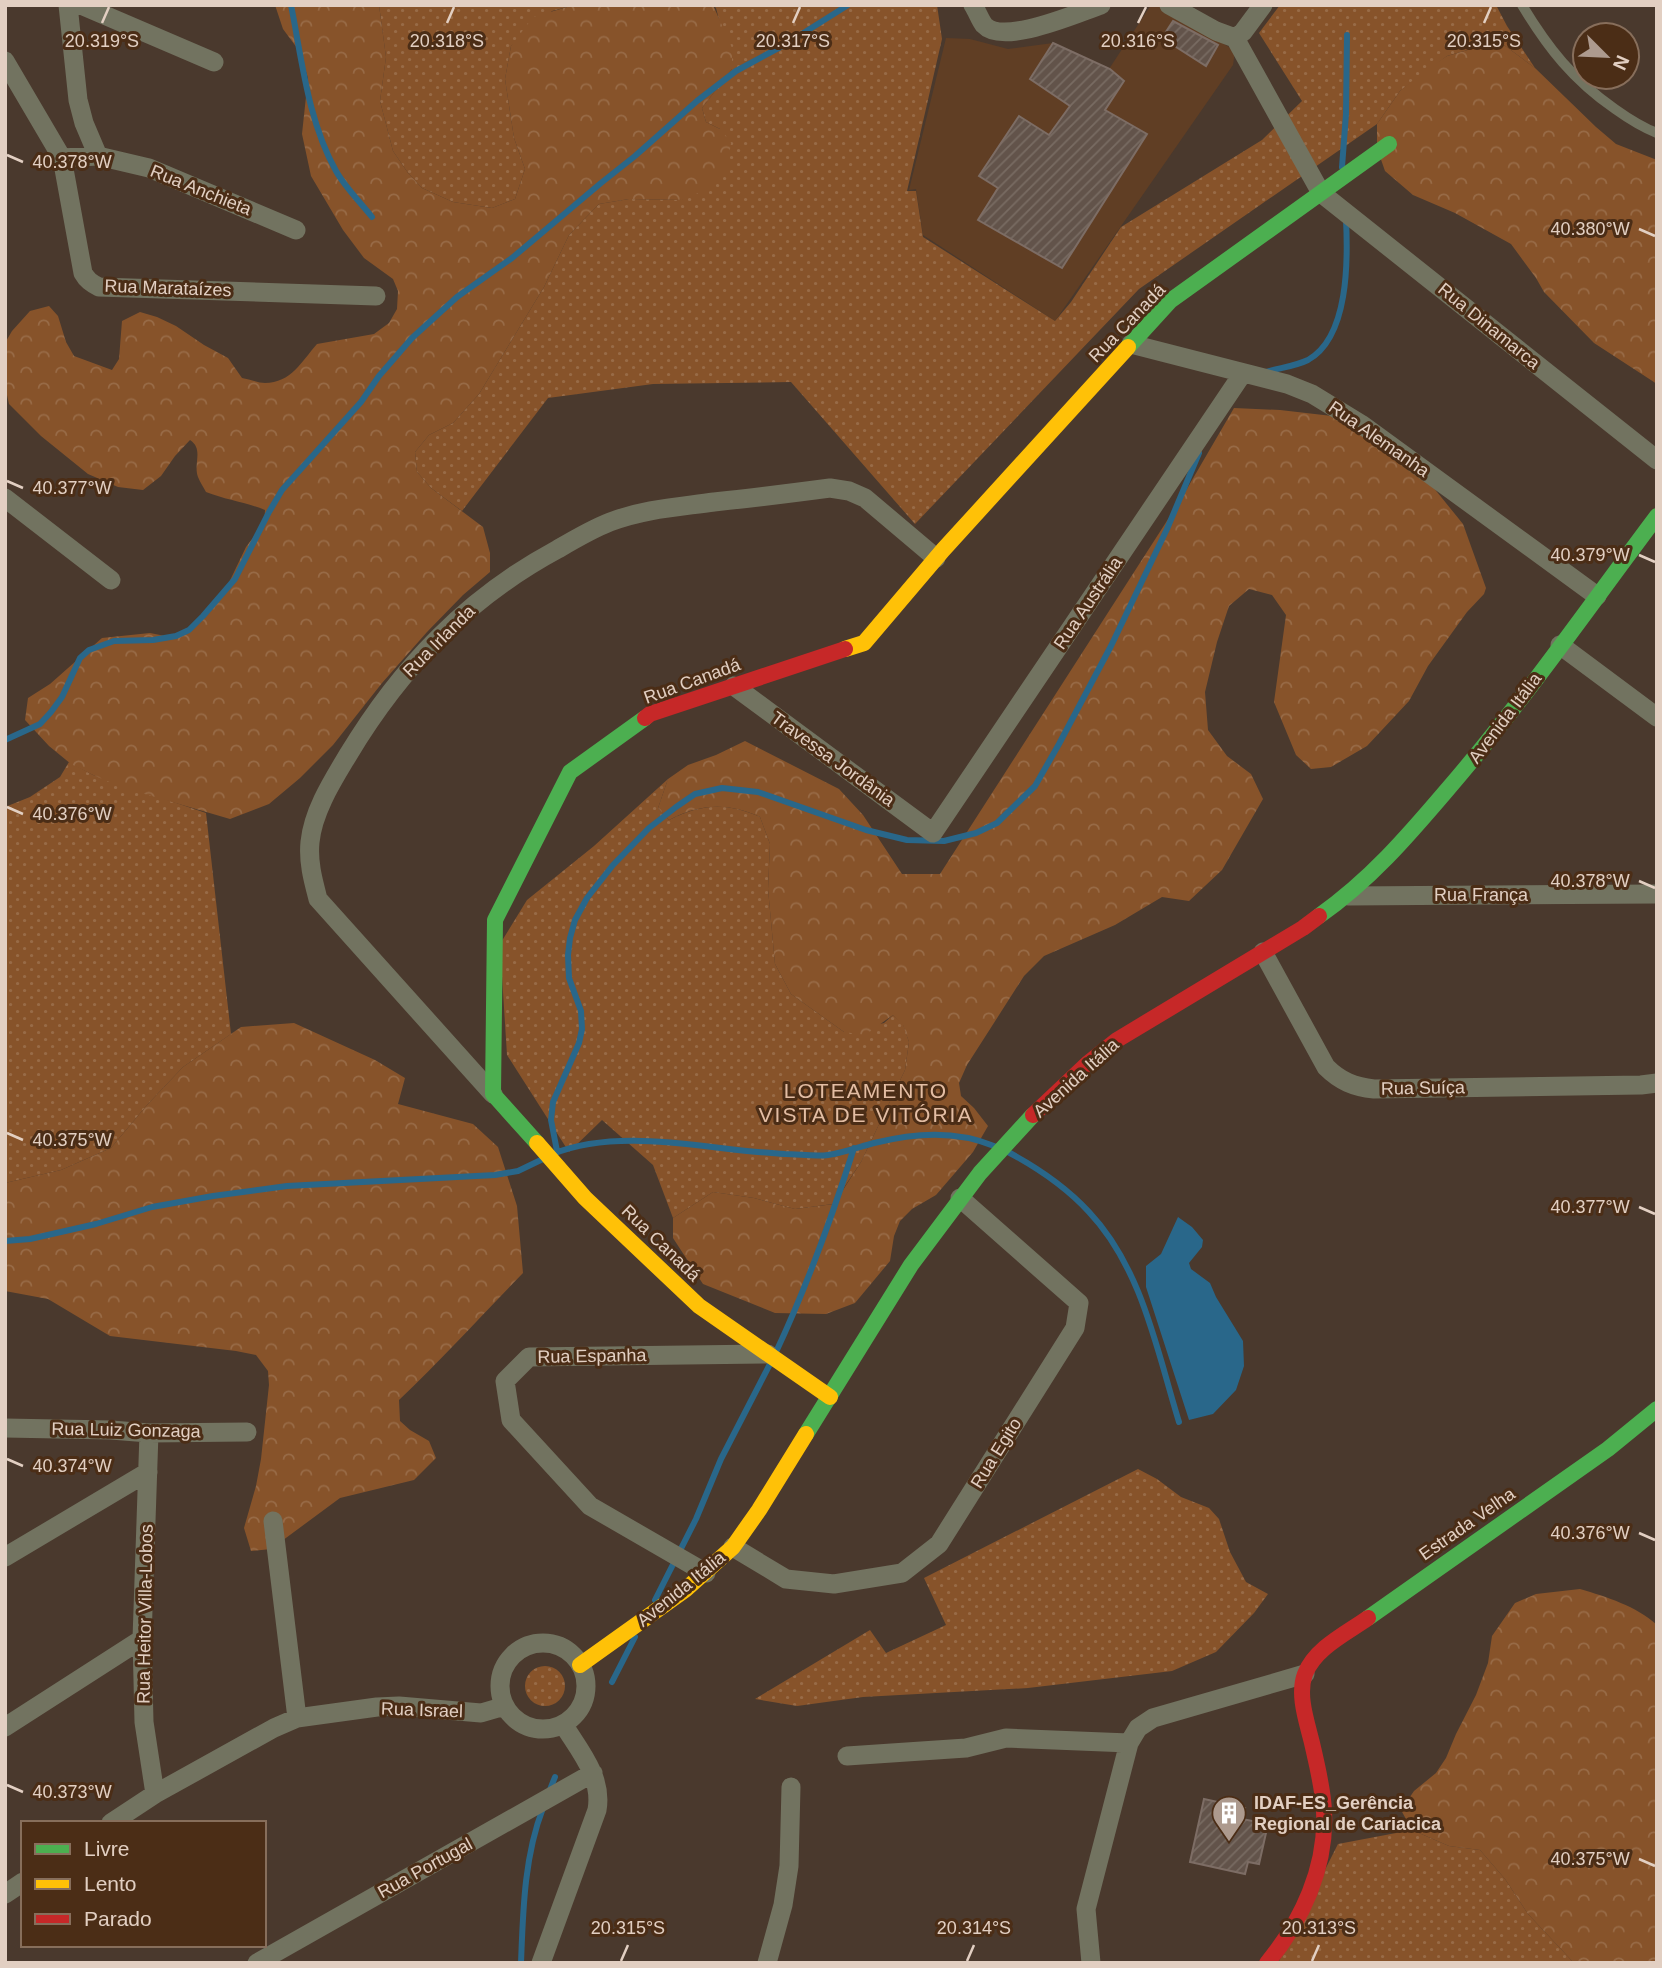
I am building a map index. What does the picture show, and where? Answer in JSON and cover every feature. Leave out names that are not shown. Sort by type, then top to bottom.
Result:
[{"type":"street","points":[[68,5],[78,100],[98,156]]},
{"type":"street","points":[[80,5],[214,62]]},
{"type":"street","points":[[973,5],[985,26],[1002,33],[1018,32],[1101,5]]},
{"type":"street","points":[[1168,5],[1216,31],[1235,38],[1321,192]]},
{"type":"street","points":[[1235,38],[1263,5]]},
{"type":"street","points":[[5,61],[62,158]]},
{"type":"street","name":"Rua Canadá","points":[[830,1397],[699,1306],[585,1198],[493,1094],[495,920],[570,772],[650,714],[864,643],[936,558],[1170,301],[1389,144]]},
{"type":"street","name":"Rua Anchieta","points":[[62,158],[98,156],[149,168],[296,230]]},
{"type":"street","name":"Rua Marataízes","points":[[62,158],[83,273],[92,284],[99,287],[376,296]]},
{"type":"street","name":"Rua Dinamarca","points":[[1321,192],[1657,460]]},
{"type":"street","name":"Rua Alemanha","points":[[1131,344],[1287,384],[1312,394],[1361,424],[1597,596]]},
{"type":"street","name":"Rua Austrália","points":[[933,832],[1243,373]]},
{"type":"street","name":"Rua Irlanda","points":[[493,1094],[318,899],[310,868],[310,840],[317,813],[371,717],[408,671],[443,632],[484,596],[524,567],[610,523],[650,510],[830,488],[849,491],[865,498],[936,558]]},
{"type":"street","points":[[5,498],[111,580]]},
{"type":"street","name":"Avenida Itália","points":[[580,1665],[675,1598],[733,1547],[766,1499],[911,1265],[960,1198],[1046,1101],[1117,1040],[1303,928],[1348,896],[1369,877],[1484,747],[1657,516]]},
{"type":"street","points":[[1560,645],[1657,717]]},
{"type":"street","name":"Travessa Jordânia","points":[[734,686],[933,832]]},
{"type":"street","name":"Rua França","points":[[1348,896],[1657,894]]},
{"type":"street","name":"Rua Suíça","points":[[1263,952],[1326,1067],[1342,1081],[1353,1085],[1374,1089],[1657,1083]]},
{"type":"street","name":"Rua Egito","points":[[733,1547],[786,1579],[834,1584],[902,1573],[939,1544],[1075,1328],[1079,1303],[960,1198]]},
{"type":"street","name":"Rua Espanha","points":[[706,1573],[590,1506],[511,1420],[505,1381],[529,1357],[768,1354]]},
{"type":"street","name":"Estrada Velha","points":[[1305,1674],[1319,1653],[1339,1637],[1608,1449],[1657,1409]]},
{"type":"street","name":"Rua Luiz Gonzaga","points":[[5,1428],[149,1433],[247,1432]]},
{"type":"street","name":"Rua Heitor Villa-Lobos","points":[[149,1433],[142,1639],[144,1722],[155,1794]]},
{"type":"street","points":[[5,1557],[148,1472]]},
{"type":"street","points":[[273,1521],[297,1718]]},
{"type":"street","points":[[5,1727],[142,1639]]},
{"type":"street","points":[[533,1644],[555,1645],[574,1656],[580,1665],[586,1687],[583,1698],[579,1708],[563,1724],[541,1729],[530,1727],[511,1715],[505,1706],[500,1684],[502,1673],[506,1663],[523,1648],[533,1644]]},
{"type":"street","points":[[1091,1963],[1086,1909],[1129,1743],[1138,1728],[1153,1718],[1305,1674],[1302,1690],[1304,1707],[1324,1814],[1322,1854],[1299,1915],[1280,1949],[1267,1963]]},
{"type":"street","name":"Rua Israel","points":[[114,1821],[155,1794],[297,1718],[388,1707],[481,1713],[505,1706]]},
{"type":"street","points":[[541,1963],[599,1798],[593,1773],[563,1724]]},
{"type":"street","points":[[847,1756],[966,1748],[1006,1738],[1129,1743]]},
{"type":"street","name":"Rua Portugal","points":[[257,1963],[593,1773]]},
{"type":"street","points":[[767,1963],[783,1905],[789,1866],[791,1787]]},
{"type":"street","points":[[5,1894],[21,1883]]},
{"type":"lane","points":[[1522,5],[1543,39],[1591,93],[1642,128],[1657,133]]},
{"type":"shaded area","points":[[1151,5],[1162,5],[1235,51],[1233,65],[1055,321],[923,235],[916,189],[909,190],[946,38],[970,39],[1008,49],[1053,43],[1109,69]]},
{"type":"green space","points":[[275,5],[379,5],[386,57],[380,101],[393,151],[422,188],[453,202],[492,208],[515,199],[525,169],[514,138],[505,79],[511,46],[533,17],[574,5],[713,5],[732,48],[732,69],[702,108],[706,122],[720,129],[731,143],[727,168],[710,188],[682,200],[629,199],[599,204],[569,235],[544,287],[479,394],[453,423],[429,435],[415,452],[417,472],[431,488],[483,527],[490,553],[490,572],[427,632],[333,745],[300,778],[269,804],[230,819],[121,787],[93,775],[71,764],[49,746],[25,720],[28,698],[50,684],[102,638],[150,633],[170,637],[199,622],[224,593],[246,547],[264,528],[265,510],[206,492],[197,472],[196,448],[190,440],[161,476],[143,490],[118,487],[88,474],[41,436],[9,404],[5,386],[5,343],[30,311],[49,306],[58,316],[66,342],[74,356],[112,370],[119,359],[122,321],[140,312],[176,326],[228,358],[242,378],[265,383],[289,375],[317,344],[374,334],[389,323],[397,309],[398,291],[393,279],[364,258],[343,230],[311,176],[302,134],[308,78],[300,52],[283,29]]},
{"type":"green space","points":[[379,5],[574,5],[552,11],[511,46],[505,79],[514,138],[525,169],[515,199],[492,208],[453,202],[422,188],[408,173],[393,151],[380,101],[386,57]]},
{"type":"green space","points":[[713,5],[937,5],[942,39],[907,191],[916,191],[923,237],[1055,321],[1071,302],[1121,227],[1262,140],[1302,101],[1259,33],[1280,5],[1496,5],[1535,68],[1493,37],[1478,47],[1447,56],[1400,91],[1377,124],[1139,289],[915,524],[791,382],[653,384],[548,398],[462,511],[431,488],[417,472],[415,452],[429,435],[453,423],[479,394],[544,287],[569,235],[599,204],[629,199],[682,200],[720,129],[706,122],[702,108],[732,69]]},
{"type":"green space","points":[[1493,37],[1535,68],[1616,144],[1657,160],[1657,384],[1594,343],[1544,292],[1511,244],[1455,213],[1413,195],[1385,171],[1377,148],[1377,124],[1400,91],[1447,56],[1478,47]]},
{"type":"green space","points":[[1234,408],[1332,416],[1385,443],[1433,487],[1463,524],[1486,588],[1484,594],[1467,612],[1428,666],[1409,701],[1367,746],[1331,767],[1311,769],[1296,755],[1274,702],[1286,615],[1272,595],[1249,589],[1229,606],[1205,692],[1208,730],[1227,756],[1251,774],[1263,799],[1222,870],[1189,901],[1162,897],[1115,925],[1044,956],[1024,976],[967,1065],[959,1083],[961,1096],[988,1126],[973,1152],[936,1195],[912,1209],[900,1221],[894,1236],[890,1261],[855,1303],[826,1314],[775,1313],[703,1284],[673,1238],[673,1218],[713,1192],[754,1198],[795,1209],[834,1204],[861,1162],[905,1070],[909,1042],[903,1025],[893,1015],[865,1035],[844,1032],[791,994],[775,964],[768,889],[770,844],[760,817],[736,809],[714,807],[691,811],[669,820],[658,808],[668,779],[688,765],[745,741],[839,789],[863,815],[902,874],[940,874],[1181,499]]},
{"type":"green space","points":[[69,762],[93,775],[206,813],[231,1034],[183,1067],[111,1148],[61,1170],[5,1183],[5,807],[30,797],[60,777]]},
{"type":"green space","points":[[668,779],[658,808],[669,820],[692,811],[714,807],[736,809],[760,817],[770,844],[768,889],[775,964],[791,994],[844,1032],[884,1023],[893,1015],[903,1024],[909,1042],[905,1070],[861,1162],[833,1204],[795,1209],[754,1198],[713,1192],[673,1218],[653,1165],[602,1120],[569,1152],[507,1055],[500,944],[527,900],[594,846]]},
{"type":"green space","points":[[294,1023],[375,1060],[405,1078],[398,1104],[473,1124],[498,1147],[517,1206],[523,1273],[399,1400],[400,1421],[429,1441],[436,1458],[414,1480],[340,1498],[271,1549],[251,1551],[244,1528],[261,1459],[269,1385],[268,1371],[256,1355],[110,1336],[48,1299],[5,1291],[5,1183],[61,1170],[111,1148],[183,1067],[241,1027]]},
{"type":"green space","points":[[1138,1469],[1181,1497],[1209,1508],[1219,1519],[1230,1552],[1246,1582],[1268,1594],[1254,1613],[1216,1652],[1172,1671],[1028,1688],[863,1697],[797,1706],[755,1699],[870,1630],[886,1653],[946,1625],[924,1578]]},
{"type":"green space","points":[[1580,1589],[1631,1607],[1657,1625],[1657,1963],[1574,1963],[1528,1914],[1505,1879],[1480,1850],[1449,1846],[1412,1830],[1401,1810],[1414,1791],[1436,1773],[1446,1758],[1476,1695],[1488,1663],[1492,1636],[1515,1603],[1536,1594]]},
{"type":"green space","points":[[545,1666],[559,1672],[565,1686],[559,1700],[545,1706],[531,1700],[525,1686],[531,1672]]},
{"type":"green space","points":[[1412,1830],[1449,1846],[1480,1850],[1505,1879],[1528,1914],[1574,1963],[1278,1963],[1338,1844]]},
{"type":"water","points":[[1178,1217],[1192,1227],[1203,1240],[1202,1247],[1189,1263],[1191,1269],[1210,1283],[1243,1341],[1244,1366],[1236,1390],[1213,1414],[1189,1420],[1146,1287],[1146,1266],[1161,1254]]},
{"type":"building","points":[[1173,21],[1218,45],[1206,66],[1162,38]]},
{"type":"building","points":[[1053,43],[1110,69],[1124,81],[1105,110],[1147,134],[1062,268],[978,220],[998,188],[979,176],[1019,116],[1049,135],[1070,106],[1030,79]]},
{"type":"building","name":"IDAF-ES_Gerência Regional de Cariacica","points":[[1204,1799],[1245,1808],[1242,1819],[1268,1824],[1259,1864],[1248,1862],[1245,1874],[1190,1862]]},
{"type":"waterway","points":[[291,5],[307,90],[326,152],[348,189],[372,217]]},
{"type":"waterway","points":[[5,740],[40,724],[62,697],[80,658],[89,650],[114,641],[153,640],[176,636],[189,630],[235,579],[282,490],[361,402],[379,376],[412,338],[457,297],[512,258],[736,71],[786,44],[848,5]]},
{"type":"waterway","points":[[1342,167],[1347,35]]},
{"type":"waterway","points":[[1266,372],[1308,360],[1332,334],[1339,316],[1346,276],[1346,219]]},
{"type":"waterway","points":[[557,1151],[551,1120],[553,1102],[579,1043],[582,1029],[581,1011],[569,978],[570,938],[575,920],[587,898],[613,865],[649,828],[676,807],[695,794],[722,788],[758,792],[866,830],[907,840],[944,841],[976,833],[997,823],[1035,786],[1059,744],[1111,646],[1167,529],[1199,453]]},
{"type":"waterway","points":[[553,1154],[580,1146],[638,1141],[823,1156],[920,1135],[965,1137],[994,1146]]},
{"type":"waterway","points":[[776,1352],[818,1251],[854,1148]]},
{"type":"waterway","points":[[1008,1152],[1061,1186],[1089,1212],[1107,1234],[1122,1258],[1146,1311],[1179,1422]]},
{"type":"waterway","points":[[5,1241],[30,1239],[96,1224],[152,1207],[213,1196],[287,1186],[495,1175],[518,1171],[543,1159]]},
{"type":"waterway","points":[[655,1600],[696,1519],[721,1459],[770,1364]]},
{"type":"waterway","points":[[612,1682],[635,1637]]},
{"type":"waterway","points":[[549,1792],[555,1777]]},
{"type":"waterway","points":[[521,1963],[528,1865],[543,1808]]},
{"type":"traffic: fast","points":[[1128,347],[1170,301],[1389,144]]},
{"type":"traffic: fast","points":[[1319,916],[1371,873],[1475,757],[1657,516]]},
{"type":"traffic: fast","points":[[537,1143],[493,1094],[495,920],[570,772],[645,718]]},
{"type":"traffic: fast","points":[[806,1434],[911,1265],[980,1173],[1033,1115]]},
{"type":"traffic: fast","points":[[1368,1618],[1608,1449],[1657,1409]]},
{"type":"traffic: slow","points":[[845,649],[864,643],[943,550],[1128,347]]},
{"type":"traffic: slow","points":[[537,1143],[585,1198],[699,1306],[830,1397]]},
{"type":"traffic: slow","points":[[580,1665],[685,1590],[733,1547],[806,1434]]},
{"type":"traffic: jam","points":[[645,718],[650,714],[845,649]]},
{"type":"traffic: jam","points":[[1033,1115],[1117,1040],[1319,916]]},
{"type":"traffic: jam","points":[[1267,1963],[1291,1929],[1310,1892],[1317,1873],[1324,1832],[1318,1768],[1304,1708],[1302,1691],[1305,1674],[1316,1656],[1341,1635],[1368,1618]]},
{"type":"place","name":"IDAF-ES_Gerência Regional de Cariacica","points":[[1229,1843]]},
{"type":"district","name":"LOTEAMENTO VISTA DE VITÓRIA","points":[[866,1103]]}]
